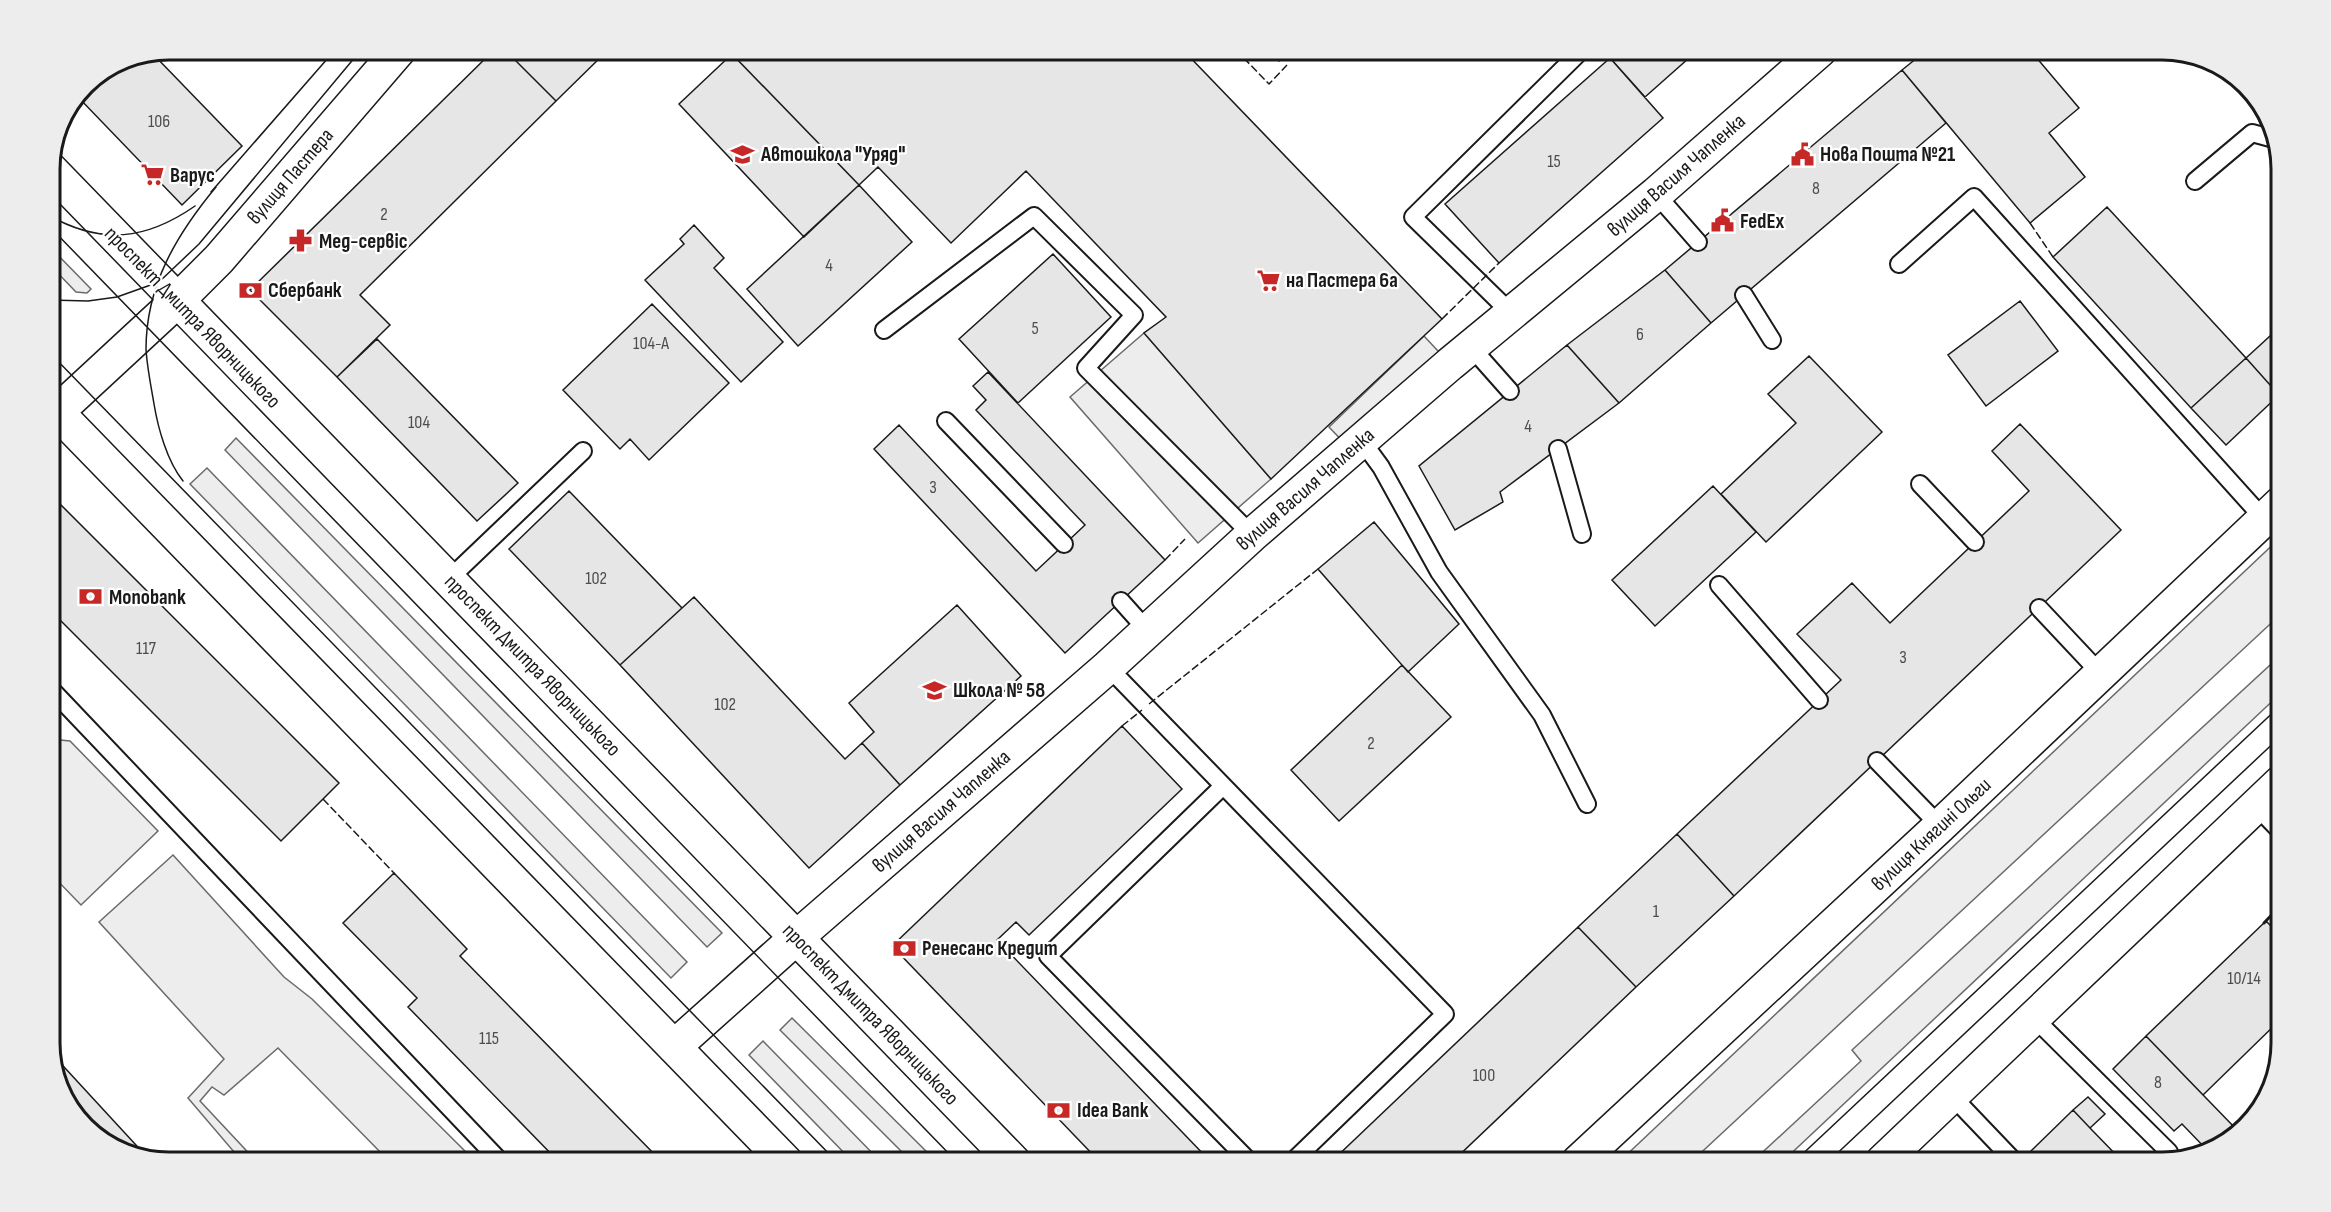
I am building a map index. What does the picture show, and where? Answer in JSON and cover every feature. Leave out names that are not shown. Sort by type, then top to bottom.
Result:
[{"type":"main road","name":"вулиця Пастера","points":[[60,405],[178,300],[219,259],[390,60]]},
{"type":"main road","name":"вулиця Василя Чапленка","points":[[674,1047],[1108,666],[1252,535],[1511,313],[1656,194],[1809,60]]},
{"type":"main road","name":"проспект Дмитра Яворницького","points":[[60,179],[1004,1152]]},
{"type":"main road","points":[[60,420],[776,1152]]},
{"type":"main road","name":"вулиця Княгині Ольги","points":[[1589,1152],[1940,826],[2271,513]]},
{"type":"main road","points":[[1893,1152],[2271,792]]},
{"type":"lane","points":[[1511,313],[1413,217],[1572,60]]},
{"type":"lane","points":[[2195,181],[2252,133],[2266,137]]},
{"type":"lane","points":[[1656,194],[1698,242]]},
{"type":"lane","points":[[1899,264],[1974,197],[2271,509]]},
{"type":"lane","points":[[884,330],[1034,216],[1134,315],[1086,368],[1252,535]]},
{"type":"lane","points":[[1744,295],[1772,340]]},
{"type":"lane","points":[[1471,347],[1510,391]]},
{"type":"lane","points":[[946,421],[1064,544]]},
{"type":"lane","points":[[1362,441],[1381,467],[1439,572],[1542,715],[1587,804]]},
{"type":"lane","points":[[1558,449],[1582,534]]},
{"type":"lane","points":[[449,579],[583,451]]},
{"type":"lane","points":[[1920,484],[1975,542]]},
{"type":"lane","points":[[1719,585],[1819,700]]},
{"type":"lane","points":[[1121,601],[1146,629]]},
{"type":"lane","points":[[2039,608],[2100,673]]},
{"type":"lane","points":[[1108,666],[1445,1014],[1302,1152]]},
{"type":"lane","points":[[60,699],[491,1152]]},
{"type":"lane","points":[[1877,761],[1940,826]]},
{"type":"lane","points":[[1223,786],[1048,956],[1240,1152]]},
{"type":"lane","points":[[2256,806],[2271,821]]},
{"type":"lane","points":[[2034,1017],[2169,1152]]},
{"type":"lane","points":[[1952,1096],[2005,1152]]},
{"type":"shaded area","points":[[60,257],[91,289],[87,293],[76,292],[60,275]]},
{"type":"shaded area","points":[[1144,333],[1271,479],[1198,543],[1070,397]]},
{"type":"shaded area","points":[[1424,336],[1450,364],[1351,450],[1329,427]]},
{"type":"shaded area","points":[[236,438],[722,933],[707,947],[225,450]]},
{"type":"shaded area","points":[[207,468],[687,962],[671,978],[190,484]]},
{"type":"shaded area","points":[[2271,546],[2271,623],[1702,1152],[1630,1152]]},
{"type":"shaded area","points":[[2271,664],[2271,702],[1793,1152],[1763,1152],[1861,1061],[1852,1050]]},
{"type":"shaded area","points":[[60,740],[70,741],[158,831],[81,905],[60,883]]},
{"type":"shaded area","points":[[173,855],[284,977],[312,999],[466,1152],[380,1152],[278,1048],[224,1095],[212,1087],[200,1101],[248,1152],[234,1152],[188,1098],[224,1059],[99,922]]},
{"type":"shaded area","points":[[792,1018],[927,1152],[902,1152],[780,1030]]},
{"type":"shaded area","points":[[763,1041],[871,1152],[843,1152],[749,1055]]},
{"type":"building","points":[[484,60],[515,60],[556,101],[360,295],[390,325],[337,377],[250,290]]},
{"type":"building","points":[[515,60],[598,60],[556,101]]},
{"type":"building","points":[[726,60],[738,60],[859,185],[804,237],[679,104]]},
{"type":"building","name":"на Пастера 6а","points":[[738,60],[1193,60],[1442,319],[1271,479],[1144,333],[1166,317],[1026,171],[951,243],[878,167],[859,185]]},
{"type":"building","points":[[1608,60],[1612,60],[1663,118],[1499,263],[1445,204]]},
{"type":"building","points":[[1612,60],[1687,60],[1645,97]]},
{"type":"building","points":[[1914,60],[2038,60],[2079,108],[2049,133],[2085,177],[2030,223],[1902,70]]},
{"type":"building","points":[[159,61],[242,146],[182,205],[83,103],[97,87],[121,71]]},
{"type":"building","points":[[1902,70],[1946,123],[1711,323],[1665,270]]},
{"type":"building","points":[[859,185],[912,242],[798,346],[747,289]]},
{"type":"building","points":[[2107,207],[2246,358],[2191,408],[2053,257]]},
{"type":"building","points":[[694,225],[724,258],[714,268],[783,342],[741,382],[645,280],[684,244],[680,239]]},
{"type":"building","points":[[1053,254],[1111,317],[1018,403],[959,339]]},
{"type":"building","points":[[1665,270],[1711,323],[1619,403],[1567,345]]},
{"type":"building","points":[[2020,301],[2058,351],[1986,406],[1948,355]]},
{"type":"building","points":[[652,304],[729,383],[649,460],[630,439],[620,449],[563,390]]},
{"type":"building","points":[[2271,335],[2271,386],[2246,358]]},
{"type":"building","points":[[377,339],[518,483],[477,521],[337,377]]},
{"type":"building","points":[[1567,345],[1619,403],[1500,492],[1503,502],[1455,530],[1419,466]]},
{"type":"building","points":[[1809,356],[1882,432],[1766,542],[1721,494],[1796,423],[1768,394]]},
{"type":"building","points":[[2246,358],[2271,386],[2271,403],[2226,445],[2191,408]]},
{"type":"building","points":[[988,372],[1165,560],[1065,653],[874,449],[899,425],[1036,571],[1085,525],[976,410],[986,400],[973,386]]},
{"type":"building","points":[[2020,424],[2121,530],[1734,896],[1677,834],[1841,680],[1797,634],[1852,583],[1890,623],[2029,491],[1992,451]]},
{"type":"building","points":[[1713,486],[1756,532],[1655,626],[1612,580]]},
{"type":"building","points":[[569,491],[682,608],[620,665],[509,549]]},
{"type":"building","points":[[60,504],[339,783],[281,841],[60,620]]},
{"type":"building","points":[[1374,522],[1459,624],[1408,672],[1318,569]]},
{"type":"building","points":[[694,597],[845,759],[862,743],[900,785],[809,868],[620,665]]},
{"type":"building","name":"Школа № 58","points":[[957,605],[1021,676],[900,785],[862,743],[874,732],[849,703]]},
{"type":"building","points":[[1402,665],[1451,717],[1339,821],[1291,770]]},
{"type":"building","points":[[1122,726],[1182,789],[1029,935],[1016,922],[997,940],[1201,1152],[1090,1152],[892,946]]},
{"type":"building","points":[[1677,834],[1734,896],[1636,987],[1578,927]]},
{"type":"building","points":[[394,873],[467,949],[460,956],[652,1152],[549,1152],[408,1007],[417,998],[343,923]]},
{"type":"building","points":[[2266,921],[2271,926],[2271,1029],[2203,1095],[2146,1036]]},
{"type":"building","points":[[1578,927],[1636,987],[1463,1152],[1342,1152]]},
{"type":"building","points":[[2146,1036],[2232,1125],[2202,1145],[2182,1124],[2174,1131],[2113,1069]]},
{"type":"building","points":[[62,1065],[138,1147],[109,1134],[87,1115],[71,1091]]},
{"type":"building","points":[[2088,1097],[2105,1114],[2090,1128],[2073,1110]]},
{"type":"building","points":[[2073,1110],[2113,1152],[2032,1152]]},
{"type":"tram line","points":[[211,192],[326,60]]},
{"type":"tram line","points":[[60,300],[88,301],[117,297],[159,282],[199,244],[353,60]]},
{"type":"tram line","points":[[183,481],[168,454],[158,423],[146,349],[147,326],[151,303],[166,262],[189,223],[216,187]]},
{"type":"tram line","points":[[60,221],[88,231],[106,235],[124,235],[159,226],[195,206]]},
{"type":"tram line","points":[[60,237],[947,1152]]},
{"type":"tram line","points":[[60,363],[827,1152]]},
{"type":"tram line","points":[[1805,1152],[2271,714]]},
{"type":"tram line","points":[[1839,1152],[2271,745]]},
{"type":"fence","points":[[1246,60],[1269,84],[1287,65]]},
{"type":"fence","points":[[2030,223],[2053,257]]},
{"type":"fence","points":[[1442,319],[1499,263]]},
{"type":"fence","points":[[1165,560],[1185,539]]},
{"type":"fence","points":[[1149,704],[1318,569]]},
{"type":"fence","points":[[1122,726],[1142,710]]},
{"type":"fence","points":[[323,799],[394,873]]},
{"type":"wall","points":[[2264,923],[2271,916]]},
{"type":"place","name":"Автошкола \"Уряд\"","points":[[743,154]]},
{"type":"place","name":"Нова Пошта №21","points":[[1802,154]]},
{"type":"place","name":"Варус","points":[[152,175]]},
{"type":"place","name":"FedEx","points":[[1722,221]]},
{"type":"place","name":"Мед-сервіс","points":[[301,241]]},
{"type":"place","name":"на Пастера 6а","points":[[1268,280]]},
{"type":"place","name":"Сбербанк","points":[[250,290]]},
{"type":"place","name":"Monobank","points":[[91,597]]},
{"type":"place","name":"Школа № 58","points":[[935,690]]},
{"type":"place","name":"Ренесанс Кредит","points":[[904,948]]},
{"type":"place","name":"Idea Bank","points":[[1059,1110]]}]
